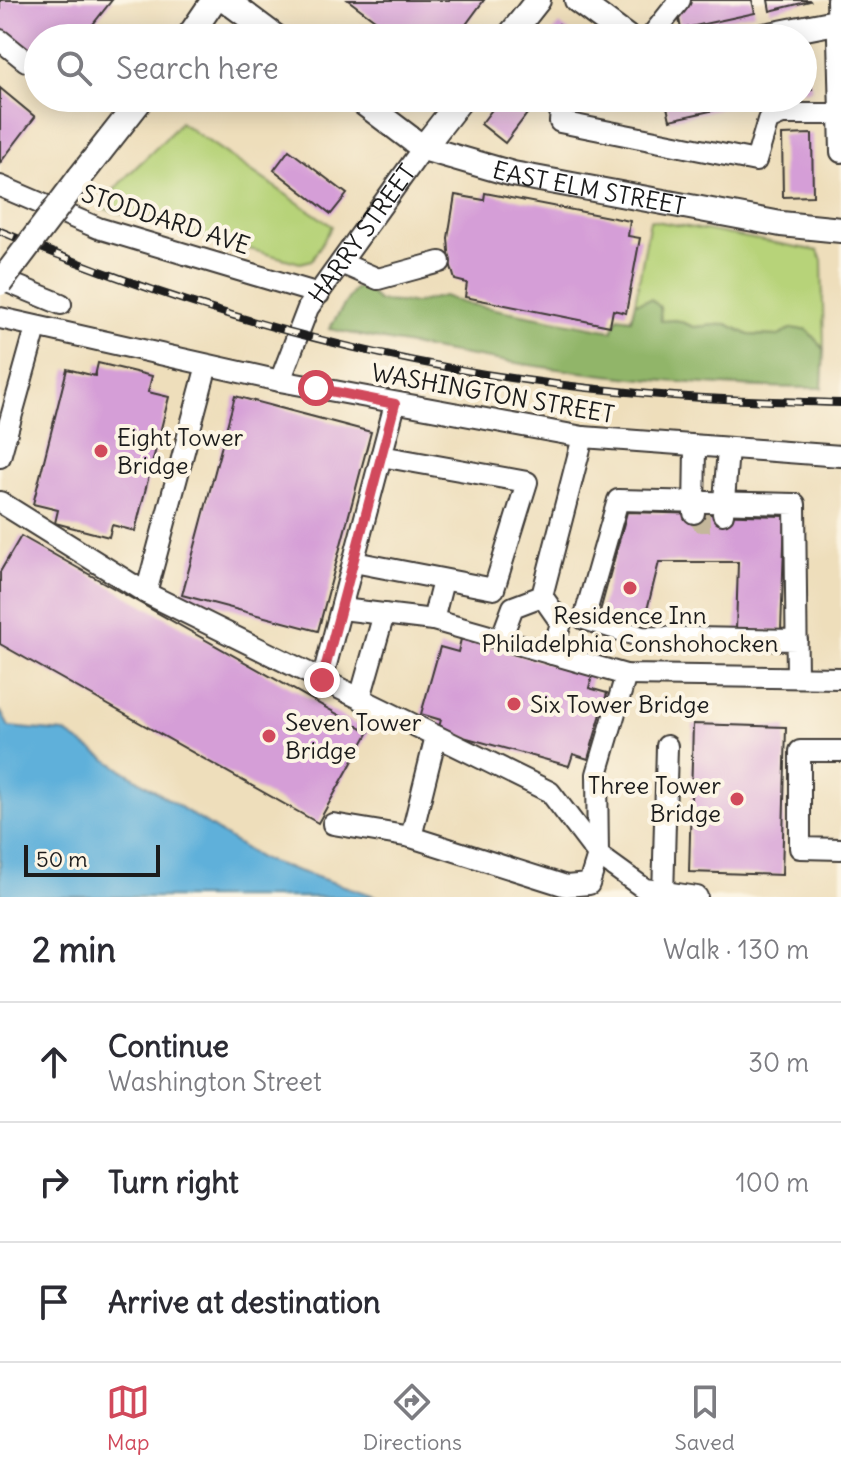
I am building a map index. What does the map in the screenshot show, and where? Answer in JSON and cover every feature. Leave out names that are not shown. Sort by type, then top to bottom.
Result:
[{"type":"main road","points":[[198,24],[214,0]]},
{"type":"main road","points":[[226,0],[258,24]]},
{"type":"main road","points":[[519,24],[538,0]]},
{"type":"main road","points":[[577,0],[609,24]]},
{"type":"main road","points":[[803,24],[838,14]]},
{"type":"main road","points":[[0,281],[131,112]]},
{"type":"main road","name":"EAST ELM STREET","points":[[375,112],[423,148],[513,174],[781,224],[841,230]]},
{"type":"main road","name":"HARRY STREET","points":[[423,148],[451,112]]},
{"type":"street","points":[[658,24],[669,4]]},
{"type":"street","points":[[838,14],[841,152]]},
{"type":"street","points":[[0,40],[24,59]]},
{"type":"street","points":[[561,112],[560,122],[756,161],[768,120],[782,114],[840,114]]},
{"type":"street","name":"HARRY STREET","points":[[280,381],[295,335],[319,294],[423,148]]},
{"type":"street","name":"STODDARD AVE","points":[[0,186],[98,228],[319,294]]},
{"type":"street","points":[[341,263],[378,279],[440,262]]},
{"type":"street","points":[[0,281],[61,304]]},
{"type":"street","name":"WASHINGTON STREET","points":[[0,318],[280,381],[583,437],[841,456]]},
{"type":"street","points":[[0,457],[7,402],[36,328]]},
{"type":"street","points":[[146,593],[207,365]]},
{"type":"street","points":[[322,680],[395,404]]},
{"type":"street","points":[[552,654],[561,623],[542,596],[583,437]]},
{"type":"street","points":[[693,508],[695,447]]},
{"type":"street","points":[[724,508],[728,449]]},
{"type":"street","points":[[354,562],[494,589],[527,482],[381,456]]},
{"type":"street","points":[[797,640],[642,637],[584,619],[618,500],[693,508],[795,504],[797,640],[797,677]]},
{"type":"street","points":[[0,502],[146,593],[550,792],[598,855],[645,889],[663,895],[697,897]]},
{"type":"street","points":[[433,620],[443,581]]},
{"type":"street","points":[[501,639],[513,607],[542,596]]},
{"type":"street","points":[[342,609],[433,620],[626,675],[841,678]]},
{"type":"street","points":[[360,698],[384,614]]},
{"type":"street","points":[[333,824],[411,837],[566,886],[589,884],[598,855],[597,774],[626,675]]},
{"type":"street","points":[[411,837],[436,736]]},
{"type":"street","points":[[663,895],[667,746]]},
{"type":"street","points":[[841,751],[800,751],[800,848],[841,849]]},
{"type":"green space","points":[[180,122],[332,226],[312,260],[300,263],[101,208]]},
{"type":"green space","points":[[650,220],[818,251],[822,260],[824,349],[806,329],[790,329],[779,336],[749,335],[727,324],[694,327],[676,320],[661,321],[651,299],[635,303]]},
{"type":"green space","points":[[355,288],[366,288],[378,301],[415,303],[444,296],[463,303],[612,331],[618,317],[631,319],[635,303],[651,299],[660,307],[661,321],[676,320],[694,327],[727,324],[749,335],[779,336],[790,329],[806,329],[824,349],[822,388],[698,384],[574,371],[452,353],[329,329]]},
{"type":"water","points":[[0,710],[9,727],[64,732],[261,859],[378,897],[0,897]]},
{"type":"building","points":[[0,0],[112,0],[93,24],[24,24],[24,47],[0,28]]},
{"type":"building","points":[[348,0],[484,0],[466,24],[380,24]]},
{"type":"building","points":[[685,0],[752,0],[755,13],[704,24],[680,24],[677,9]]},
{"type":"building","points":[[768,0],[809,0],[810,1],[770,11]]},
{"type":"building","points":[[0,88],[24,108],[24,112],[35,117],[0,163]]},
{"type":"building","points":[[490,112],[528,112],[505,143],[481,124]]},
{"type":"building","points":[[668,112],[706,112],[670,120]]},
{"type":"building","points":[[812,134],[813,196],[783,197],[782,135]]},
{"type":"building","points":[[289,150],[347,194],[331,214],[274,170]]},
{"type":"building","points":[[485,193],[630,221],[628,236],[640,238],[626,313],[613,310],[610,326],[465,297],[467,283],[455,280],[450,263],[448,238],[455,195],[484,200]]},
{"type":"building","name":"Eight Tower Bridge","points":[[98,363],[152,376],[148,392],[169,397],[135,531],[112,525],[109,537],[55,523],[58,510],[33,504],[67,369],[95,376]]},
{"type":"building","points":[[235,396],[371,432],[318,631],[182,595]]},
{"type":"building","name":"Residence Inn Philadelphia Conshohocken","points":[[627,512],[785,516],[781,631],[736,631],[738,562],[659,562],[643,626],[599,615]]},
{"type":"building","points":[[21,536],[369,732],[318,823],[0,644],[0,572]]},
{"type":"building","name":"Six Tower Bridge","points":[[461,639],[592,676],[589,688],[607,693],[588,759],[573,754],[569,766],[438,730],[441,720],[421,714],[440,647],[458,652]]},
{"type":"building","name":"Three Tower Bridge","points":[[693,724],[786,727],[782,875],[689,872]]},
{"type":"tunnel","points":[[694,513],[702,522],[716,522],[723,514]]},
{"type":"railway","points":[[0,231],[150,289],[303,335],[380,354],[538,382],[618,391],[701,398],[841,403]]},
{"type":"place","name":"Eight Tower Bridge","points":[[101,451]]},
{"type":"place","name":"Residence Inn Philadelphia Conshohocken","points":[[630,588]]},
{"type":"place","name":"Six Tower Bridge","points":[[514,704]]},
{"type":"place","name":"Seven Tower Bridge","points":[[269,736]]},
{"type":"place","name":"Three Tower Bridge","points":[[737,799]]},
{"type":"route","points":[[316,388],[395,404],[322,680]]}]
